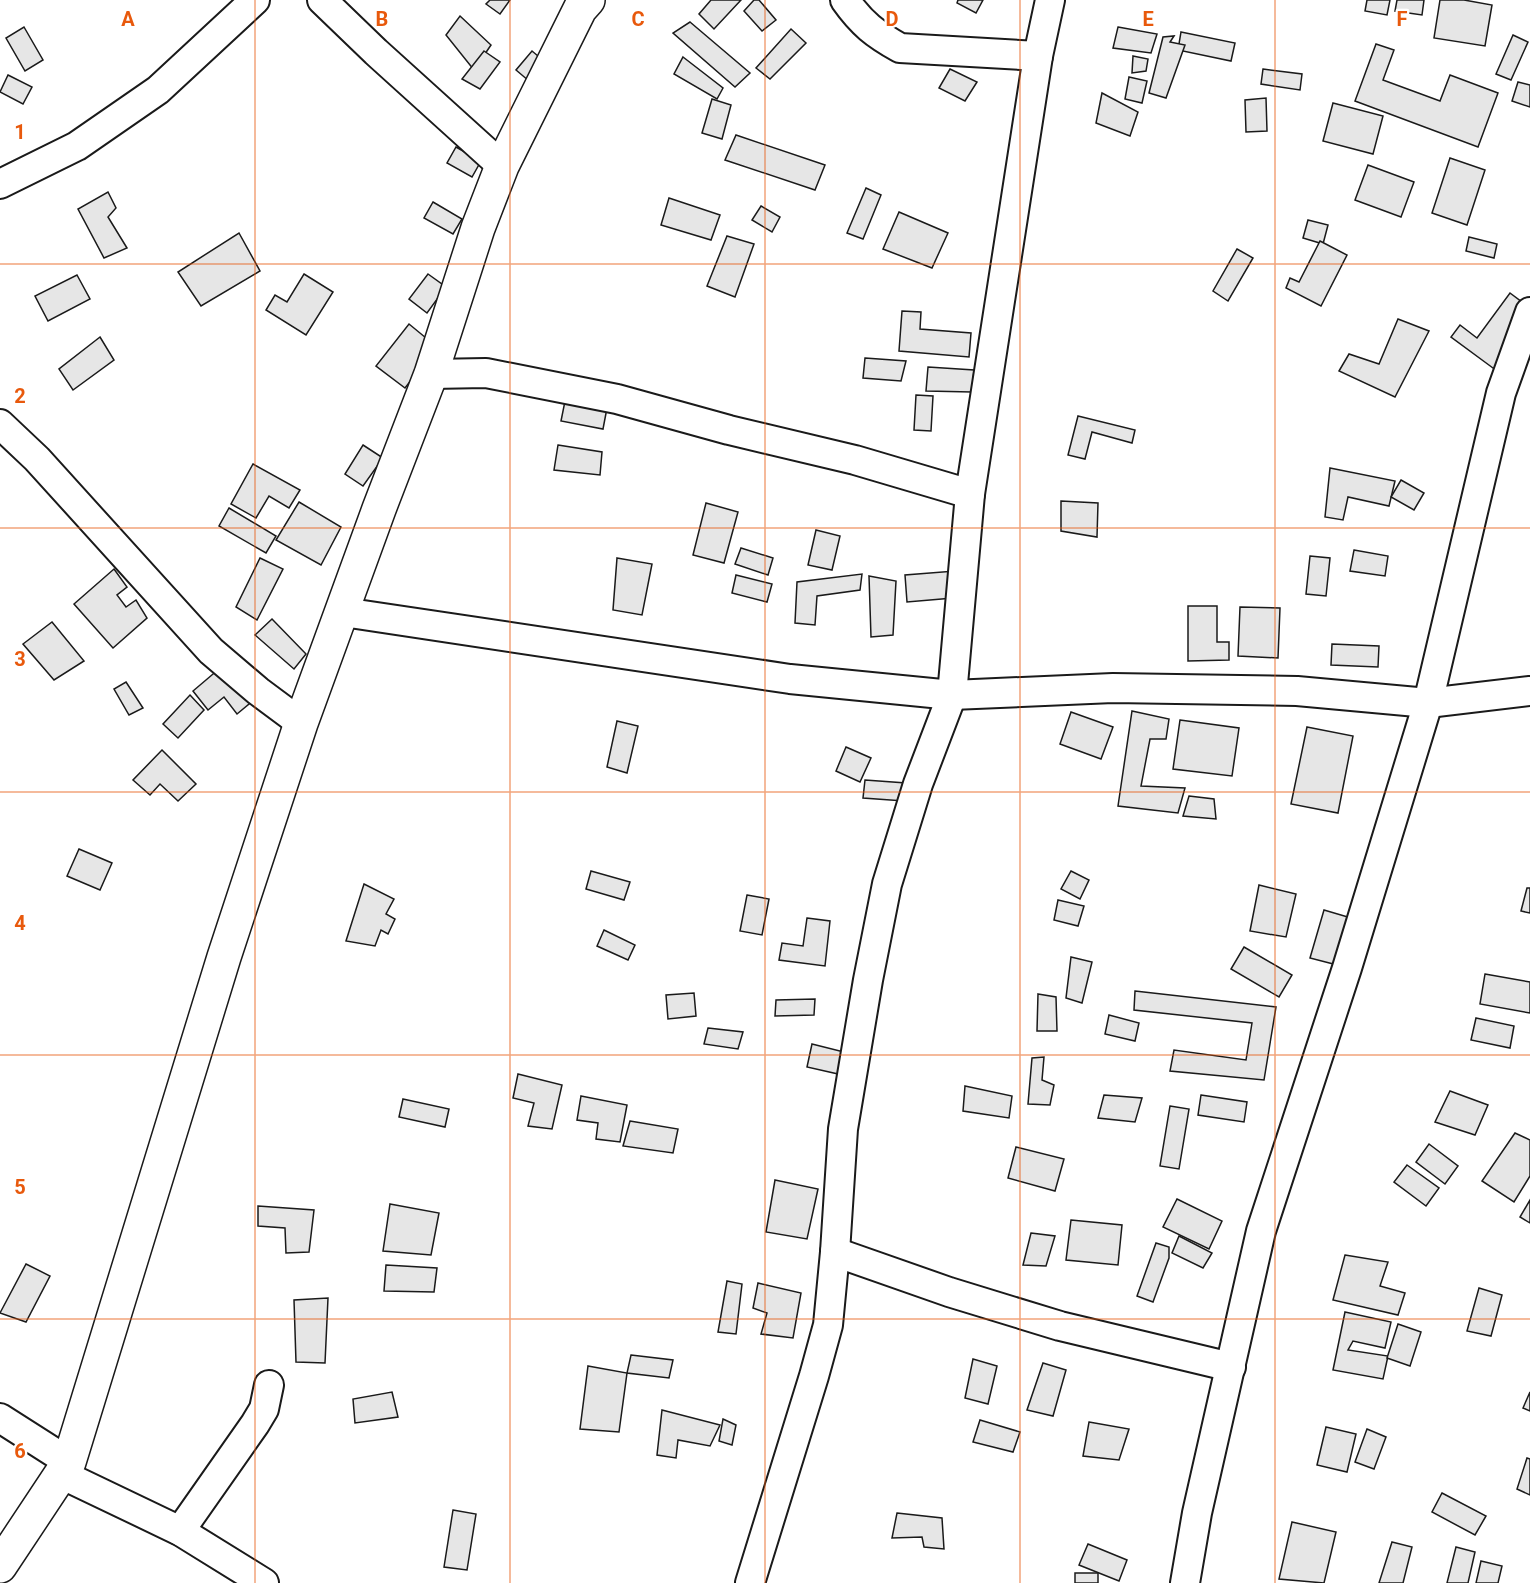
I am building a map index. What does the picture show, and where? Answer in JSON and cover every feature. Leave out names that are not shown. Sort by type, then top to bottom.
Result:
[{"type":"street","points":[[0,184],[77,146],[158,90],[255,0]]},
{"type":"street","points":[[322,0],[375,52],[502,166]]},
{"type":"street","points":[[0,1566],[65,1468],[224,957],[301,723],[431,374],[478,228],[502,166],[580,9],[588,0]]},
{"type":"street","points":[[845,0],[859,20],[900,48],[1038,56]]},
{"type":"street","points":[[750,1583],[828,1325],[843,1129],[887,884],[918,784],[952,696],[970,494],[1038,56],[1050,0]]},
{"type":"street","points":[[1185,1583],[1197,1513],[1261,1231],[1347,968],[1428,703],[1501,393],[1530,312]]},
{"type":"street","points":[[431,374],[486,373],[617,399],[729,430],[855,460],[970,494]]},
{"type":"street","points":[[0,424],[59,483],[211,651],[258,691],[301,723]]},
{"type":"street","points":[[343,612],[790,679],[952,696],[1125,688],[1297,691],[1428,703],[1530,691]]},
{"type":"street","points":[[835,1252],[950,1292],[1060,1326],[1231,1367]]},
{"type":"street","points":[[180,1531],[255,1424],[264,1409],[269,1385]]},
{"type":"street","points":[[0,1418],[65,1468],[180,1531],[264,1583]]},
{"type":"building","points":[[490,0],[510,0],[500,14],[486,4]]},
{"type":"building","points":[[711,0],[741,0],[714,29],[699,14]]},
{"type":"building","points":[[754,0],[759,0],[776,20],[762,31],[744,11]]},
{"type":"building","points":[[958,0],[983,0],[976,13],[957,3]]},
{"type":"building","points":[[1367,0],[1390,0],[1387,15],[1365,11]]},
{"type":"building","points":[[1397,0],[1424,0],[1422,15],[1395,11]]},
{"type":"building","points":[[1440,0],[1464,0],[1492,5],[1485,46],[1434,38]]},
{"type":"building","points":[[460,16],[491,45],[474,70],[446,35]]},
{"type":"building","points":[[690,22],[750,73],[735,87],[673,33]]},
{"type":"building","points":[[24,27],[43,60],[25,71],[6,38]]},
{"type":"building","points":[[1118,27],[1157,34],[1151,53],[1113,48]]},
{"type":"building","points":[[791,29],[806,43],[770,79],[756,68]]},
{"type":"building","points":[[1181,32],[1235,43],[1231,61],[1178,50]]},
{"type":"building","points":[[1513,35],[1528,42],[1511,80],[1496,74]]},
{"type":"building","points":[[1174,36],[1170,42],[1185,45],[1166,98],[1149,93],[1163,37]]},
{"type":"building","points":[[1376,44],[1394,50],[1383,80],[1440,101],[1450,75],[1498,93],[1478,147],[1355,101]]},
{"type":"building","points":[[484,51],[500,62],[480,89],[462,79]]},
{"type":"building","points":[[532,51],[544,61],[529,81],[516,70]]},
{"type":"building","points":[[1133,56],[1148,59],[1146,71],[1132,73]]},
{"type":"building","points":[[683,57],[723,88],[717,99],[674,74]]},
{"type":"building","points":[[950,69],[977,82],[965,101],[939,88]]},
{"type":"building","points":[[1263,69],[1302,74],[1300,90],[1261,84]]},
{"type":"building","points":[[8,75],[32,87],[23,104],[0,92]]},
{"type":"building","points":[[1129,77],[1147,81],[1142,103],[1125,99]]},
{"type":"building","points":[[1518,82],[1530,85],[1530,107],[1512,101]]},
{"type":"building","points":[[1102,93],[1138,112],[1130,136],[1096,123]]},
{"type":"building","points":[[1266,98],[1267,131],[1246,132],[1245,100]]},
{"type":"building","points":[[712,99],[731,105],[722,139],[702,133]]},
{"type":"building","points":[[1333,103],[1383,116],[1373,154],[1323,141]]},
{"type":"building","points":[[736,135],[825,165],[815,190],[725,160]]},
{"type":"building","points":[[456,147],[481,161],[472,177],[447,163]]},
{"type":"building","points":[[1450,158],[1485,170],[1467,225],[1432,213]]},
{"type":"building","points":[[1368,165],[1414,182],[1401,217],[1355,200]]},
{"type":"building","points":[[866,188],[881,195],[863,239],[847,233]]},
{"type":"building","points":[[108,192],[116,208],[108,217],[127,248],[104,258],[78,209]]},
{"type":"building","points":[[669,198],[720,215],[711,240],[661,225]]},
{"type":"building","points":[[433,202],[462,219],[453,234],[424,218]]},
{"type":"building","points":[[761,206],[780,217],[772,232],[752,220]]},
{"type":"building","points":[[899,212],[948,233],[932,268],[883,249]]},
{"type":"building","points":[[1308,220],[1328,225],[1323,244],[1303,238]]},
{"type":"building","points":[[239,233],[260,271],[201,306],[178,272]]},
{"type":"building","points":[[727,236],[754,244],[735,297],[707,286]]},
{"type":"building","points":[[1469,237],[1497,244],[1494,258],[1466,251]]},
{"type":"building","points":[[1320,241],[1347,255],[1321,306],[1286,288],[1290,278],[1299,282]]},
{"type":"building","points":[[1237,249],[1253,258],[1228,301],[1213,291]]},
{"type":"building","points":[[304,274],[333,292],[306,335],[266,310],[275,295],[287,302]]},
{"type":"building","points":[[428,274],[446,287],[427,313],[409,299]]},
{"type":"building","points":[[77,275],[90,299],[48,321],[35,296]]},
{"type":"building","points":[[1510,293],[1530,308],[1497,371],[1451,337],[1460,325],[1477,338]]},
{"type":"building","points":[[902,311],[921,312],[920,329],[971,333],[969,357],[899,351]]},
{"type":"building","points":[[1398,319],[1429,331],[1395,397],[1339,371],[1349,354],[1379,364]]},
{"type":"building","points":[[409,324],[437,347],[405,388],[376,366]]},
{"type":"building","points":[[100,337],[114,360],[73,390],[59,369]]},
{"type":"building","points":[[865,358],[906,361],[901,381],[863,378]]},
{"type":"building","points":[[928,367],[974,370],[972,392],[926,391]]},
{"type":"building","points":[[916,395],[933,396],[931,431],[914,430]]},
{"type":"building","points":[[565,401],[607,408],[603,429],[561,421]]},
{"type":"building","points":[[1078,416],[1135,430],[1132,443],[1092,432],[1085,459],[1068,455]]},
{"type":"building","points":[[363,445],[383,458],[363,486],[345,474]]},
{"type":"building","points":[[558,445],[602,452],[600,475],[554,470]]},
{"type":"building","points":[[253,464],[300,490],[289,508],[269,496],[256,518],[231,504]]},
{"type":"building","points":[[1330,468],[1395,481],[1389,506],[1348,497],[1343,520],[1325,517]]},
{"type":"building","points":[[1401,480],[1424,493],[1414,510],[1391,497]]},
{"type":"building","points":[[1061,501],[1098,503],[1097,537],[1061,531]]},
{"type":"building","points":[[299,502],[341,527],[321,565],[276,540]]},
{"type":"building","points":[[706,503],[738,512],[724,563],[693,555]]},
{"type":"building","points":[[229,508],[276,536],[266,553],[219,526]]},
{"type":"building","points":[[816,530],[840,536],[832,570],[808,565]]},
{"type":"building","points":[[741,548],[773,558],[768,575],[735,564]]},
{"type":"building","points":[[1354,550],[1388,556],[1385,576],[1350,571]]},
{"type":"building","points":[[1310,556],[1330,558],[1326,596],[1306,594]]},
{"type":"building","points":[[260,558],[283,569],[257,620],[236,607]]},
{"type":"building","points":[[617,558],[652,564],[642,615],[613,610]]},
{"type":"building","points":[[114,569],[127,587],[117,595],[126,607],[136,600],[147,618],[113,648],[74,604]]},
{"type":"building","points":[[955,571],[953,598],[907,602],[905,575]]},
{"type":"building","points":[[862,574],[860,590],[817,596],[815,625],[795,623],[797,582]]},
{"type":"building","points":[[736,575],[772,584],[767,602],[732,593]]},
{"type":"building","points":[[869,576],[896,581],[893,635],[871,637]]},
{"type":"building","points":[[1188,606],[1217,606],[1217,642],[1229,642],[1229,660],[1188,661]]},
{"type":"building","points":[[1240,607],[1280,608],[1278,658],[1238,656]]},
{"type":"building","points":[[272,619],[306,654],[294,669],[255,635]]},
{"type":"building","points":[[52,622],[84,661],[54,680],[23,644]]},
{"type":"building","points":[[1332,644],[1379,646],[1378,667],[1331,665]]},
{"type":"building","points":[[226,663],[255,699],[237,714],[224,697],[208,710],[193,691]]},
{"type":"building","points":[[126,682],[143,708],[129,715],[114,689]]},
{"type":"building","points":[[190,695],[204,710],[178,738],[163,724]]},
{"type":"building","points":[[1132,711],[1169,719],[1166,739],[1150,739],[1141,786],[1185,788],[1178,813],[1118,806]]},
{"type":"building","points":[[1071,712],[1113,727],[1101,759],[1060,744]]},
{"type":"building","points":[[1180,720],[1239,728],[1232,776],[1173,769]]},
{"type":"building","points":[[617,721],[638,726],[627,773],[607,767]]},
{"type":"building","points":[[1307,727],[1353,736],[1338,813],[1291,804]]},
{"type":"building","points":[[846,747],[871,758],[860,782],[836,771]]},
{"type":"building","points":[[162,750],[196,784],[178,801],[160,784],[150,795],[133,780]]},
{"type":"building","points":[[865,780],[906,783],[904,801],[863,798]]},
{"type":"building","points":[[1189,796],[1214,799],[1216,819],[1183,816]]},
{"type":"building","points":[[79,849],[112,863],[100,890],[67,876]]},
{"type":"building","points":[[591,871],[630,882],[624,900],[586,889]]},
{"type":"building","points":[[1071,871],[1089,880],[1080,899],[1061,889]]},
{"type":"building","points":[[364,884],[394,899],[386,914],[395,919],[388,934],[381,930],[375,946],[346,941]]},
{"type":"building","points":[[1259,885],[1296,894],[1286,937],[1250,931]]},
{"type":"building","points":[[1527,888],[1530,888],[1530,913],[1521,911]]},
{"type":"building","points":[[747,895],[769,899],[762,935],[740,931]]},
{"type":"building","points":[[1058,900],[1084,906],[1078,926],[1054,920]]},
{"type":"building","points":[[1324,910],[1358,920],[1345,967],[1310,958]]},
{"type":"building","points":[[807,918],[830,921],[825,966],[779,960],[782,943],[803,946]]},
{"type":"building","points":[[604,930],[635,945],[628,960],[597,946]]},
{"type":"building","points":[[1244,947],[1292,975],[1279,997],[1231,969]]},
{"type":"building","points":[[1071,957],[1092,962],[1082,1003],[1066,998]]},
{"type":"building","points":[[1485,974],[1530,982],[1530,1013],[1480,1004]]},
{"type":"building","points":[[1135,991],[1276,1007],[1264,1080],[1170,1071],[1174,1050],[1246,1060],[1252,1023],[1134,1010]]},
{"type":"building","points":[[694,993],[696,1016],[668,1019],[666,995]]},
{"type":"building","points":[[1038,994],[1056,997],[1057,1031],[1037,1031]]},
{"type":"building","points":[[815,999],[814,1015],[775,1016],[776,1000]]},
{"type":"building","points":[[1109,1015],[1139,1023],[1135,1041],[1105,1034]]},
{"type":"building","points":[[1476,1018],[1514,1026],[1510,1048],[1471,1040]]},
{"type":"building","points":[[708,1028],[743,1032],[738,1049],[704,1044]]},
{"type":"building","points":[[812,1044],[852,1054],[847,1076],[807,1067]]},
{"type":"building","points":[[1044,1057],[1042,1080],[1054,1085],[1050,1105],[1028,1104],[1032,1058]]},
{"type":"building","points":[[518,1074],[562,1085],[552,1129],[528,1126],[534,1103],[513,1098]]},
{"type":"building","points":[[965,1086],[1012,1096],[1009,1118],[963,1111]]},
{"type":"building","points":[[1450,1091],[1488,1105],[1475,1135],[1435,1122]]},
{"type":"building","points":[[1104,1095],[1142,1098],[1135,1122],[1098,1118]]},
{"type":"building","points":[[1201,1095],[1247,1102],[1244,1122],[1198,1115]]},
{"type":"building","points":[[581,1096],[627,1105],[620,1142],[596,1139],[598,1123],[577,1120]]},
{"type":"building","points":[[403,1099],[449,1109],[445,1127],[399,1117]]},
{"type":"building","points":[[1170,1106],[1189,1109],[1179,1169],[1160,1166]]},
{"type":"building","points":[[630,1121],[678,1129],[673,1153],[623,1146]]},
{"type":"building","points":[[1515,1133],[1530,1140],[1530,1176],[1514,1202],[1482,1181]]},
{"type":"building","points":[[1429,1144],[1458,1166],[1445,1184],[1416,1162]]},
{"type":"building","points":[[1016,1147],[1064,1159],[1055,1191],[1008,1178]]},
{"type":"building","points":[[1407,1165],[1439,1188],[1426,1206],[1394,1182]]},
{"type":"building","points":[[775,1180],[818,1189],[807,1239],[766,1232]]},
{"type":"building","points":[[1177,1199],[1222,1221],[1209,1249],[1163,1227]]},
{"type":"building","points":[[1530,1200],[1530,1223],[1520,1217]]},
{"type":"building","points":[[390,1204],[439,1213],[431,1255],[383,1251]]},
{"type":"building","points":[[258,1206],[314,1210],[309,1252],[286,1253],[285,1228],[258,1226]]},
{"type":"building","points":[[1071,1220],[1122,1225],[1118,1265],[1066,1260]]},
{"type":"building","points":[[1031,1233],[1055,1236],[1046,1266],[1023,1265]]},
{"type":"building","points":[[1179,1236],[1212,1253],[1203,1268],[1172,1253]]},
{"type":"building","points":[[1156,1243],[1169,1247],[1169,1258],[1153,1302],[1137,1296]]},
{"type":"building","points":[[1345,1255],[1388,1262],[1380,1286],[1405,1293],[1398,1315],[1333,1300]]},
{"type":"building","points":[[26,1264],[50,1276],[26,1322],[0,1313]]},
{"type":"building","points":[[386,1265],[437,1268],[434,1292],[384,1291]]},
{"type":"building","points":[[727,1281],[742,1284],[736,1334],[718,1332]]},
{"type":"building","points":[[758,1283],[801,1293],[793,1338],[761,1334],[767,1313],[753,1308]]},
{"type":"building","points":[[1479,1288],[1502,1295],[1491,1336],[1467,1331]]},
{"type":"building","points":[[328,1298],[325,1363],[296,1362],[294,1300]]},
{"type":"building","points":[[1345,1312],[1391,1322],[1385,1348],[1353,1341],[1348,1350],[1388,1356],[1383,1379],[1333,1370]]},
{"type":"building","points":[[1398,1324],[1421,1332],[1410,1366],[1387,1358]]},
{"type":"building","points":[[631,1355],[673,1360],[669,1378],[627,1373]]},
{"type":"building","points":[[973,1359],[997,1366],[988,1404],[965,1398]]},
{"type":"building","points":[[1043,1363],[1066,1370],[1053,1416],[1027,1410]]},
{"type":"building","points":[[588,1366],[627,1373],[619,1432],[580,1429]]},
{"type":"building","points":[[392,1392],[398,1417],[355,1423],[353,1399]]},
{"type":"building","points":[[1530,1392],[1530,1411],[1523,1408]]},
{"type":"building","points":[[662,1410],[720,1425],[710,1446],[678,1440],[676,1458],[657,1455]]},
{"type":"building","points":[[723,1419],[736,1425],[732,1445],[719,1441]]},
{"type":"building","points":[[980,1420],[1020,1432],[1013,1452],[973,1442]]},
{"type":"building","points":[[1089,1422],[1129,1429],[1119,1460],[1083,1456]]},
{"type":"building","points":[[1326,1427],[1356,1434],[1347,1472],[1317,1465]]},
{"type":"building","points":[[1367,1429],[1386,1437],[1374,1469],[1355,1462]]},
{"type":"building","points":[[1527,1458],[1530,1459],[1530,1495],[1517,1489]]},
{"type":"building","points":[[1442,1493],[1486,1516],[1475,1535],[1432,1512]]},
{"type":"building","points":[[453,1510],[476,1514],[467,1570],[444,1567]]},
{"type":"building","points":[[897,1513],[942,1518],[944,1549],[924,1547],[922,1537],[892,1538]]},
{"type":"building","points":[[1292,1522],[1336,1532],[1324,1583],[1279,1579]]},
{"type":"building","points":[[1392,1542],[1412,1547],[1403,1583],[1379,1583]]},
{"type":"building","points":[[1088,1544],[1127,1560],[1119,1581],[1079,1565]]},
{"type":"building","points":[[1456,1547],[1475,1552],[1468,1583],[1447,1583]]},
{"type":"building","points":[[1481,1561],[1502,1566],[1498,1583],[1476,1583]]},
{"type":"building","points":[[1075,1573],[1098,1573],[1098,1583],[1075,1583]]}]
